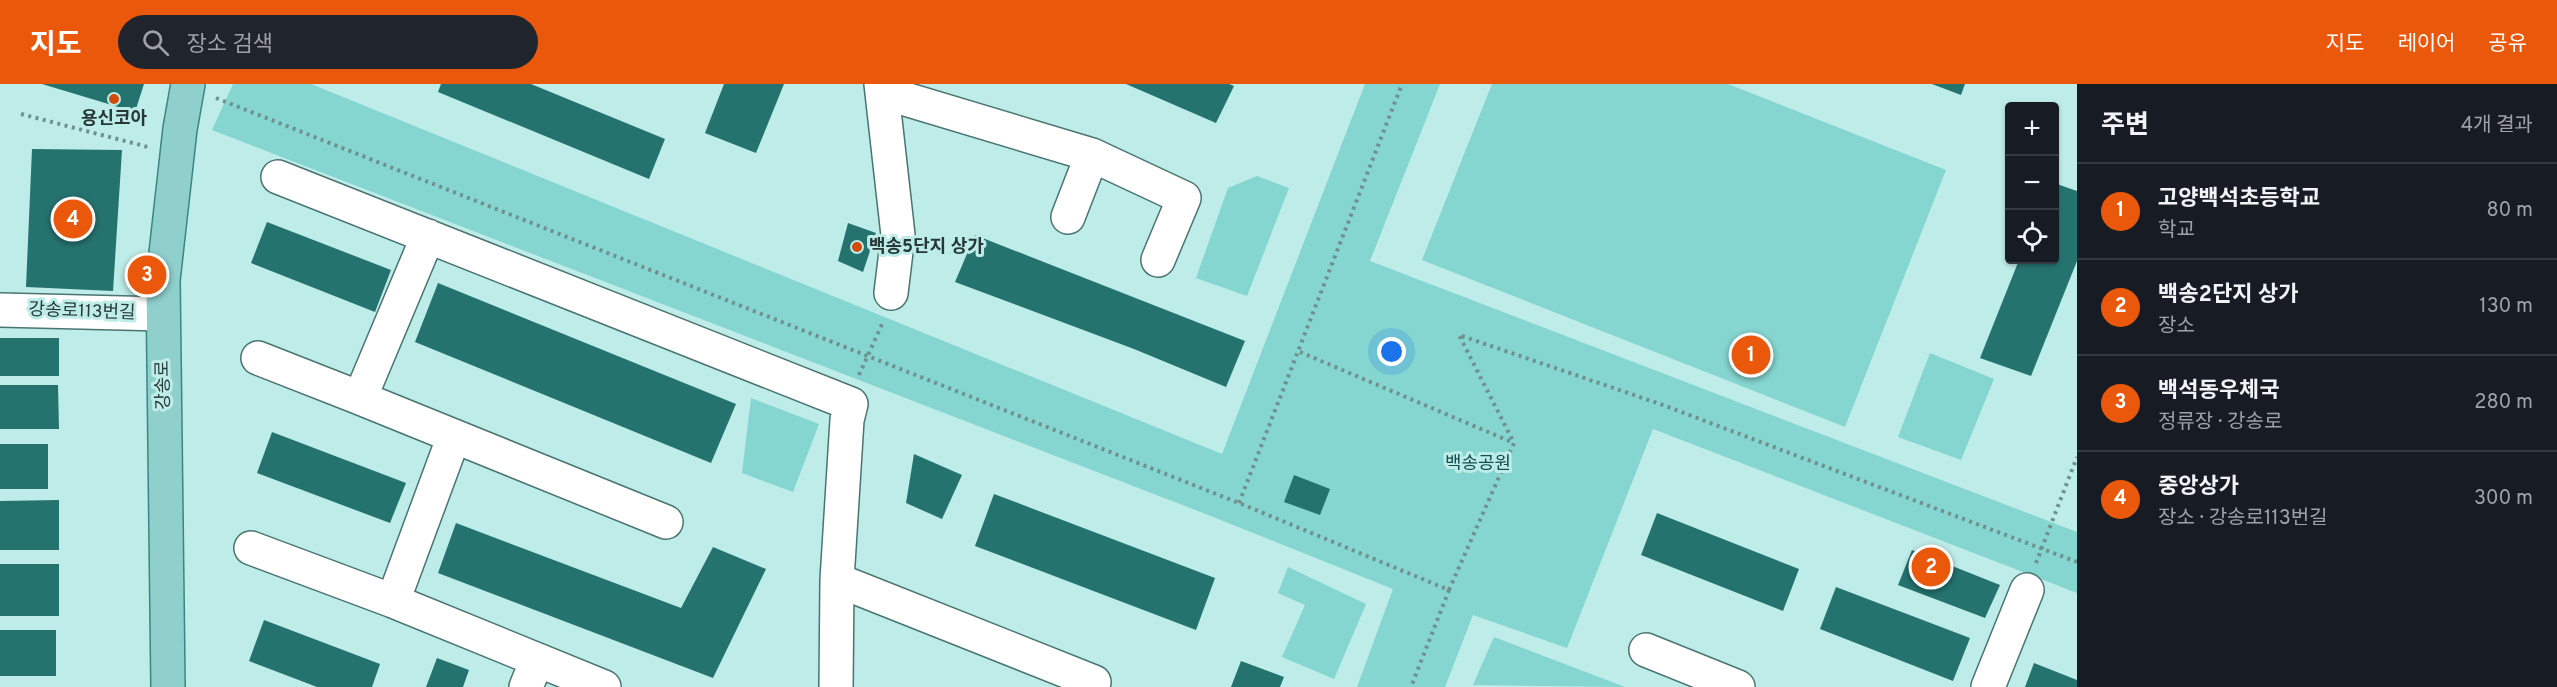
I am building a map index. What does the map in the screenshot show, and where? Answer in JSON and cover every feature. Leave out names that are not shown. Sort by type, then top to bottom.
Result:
[{"type":"main road","name":"강송로","points":[[168,687],[163,280],[180,129],[200,90]]},
{"type":"street","points":[[891,293],[898,235],[881,88],[1092,155],[1184,198],[1158,260]]},
{"type":"street","points":[[1068,217],[1092,155]]},
{"type":"street","points":[[278,177],[851,404],[847,420],[837,580],[836,687]]},
{"type":"street","points":[[360,399],[428,236]]},
{"type":"street","name":"강송로113번길","points":[[0,310],[164,314]]},
{"type":"street","points":[[258,358],[666,522]]},
{"type":"street","points":[[393,601],[454,436]]},
{"type":"street","points":[[251,548],[393,601],[531,673],[604,687]]},
{"type":"street","points":[[837,580],[1094,682]]},
{"type":"street","points":[[1988,687],[2027,590]]},
{"type":"street","points":[[1646,650],[1738,687]]},
{"type":"path","points":[[1239,503],[1300,352],[1402,84]]},
{"type":"path","points":[[200,90],[1239,503],[1449,590]]},
{"type":"path","points":[[21,114],[155,149]]},
{"type":"path","points":[[851,404],[859,374],[885,317],[891,293]]},
{"type":"path","points":[[1514,443],[1459,335],[1663,405],[2077,562]]},
{"type":"path","points":[[1300,352],[1514,443]]},
{"type":"path","points":[[1411,687],[1449,590],[1514,443]]},
{"type":"path","points":[[2027,590],[2077,457]]},
{"type":"green space","name":"백송공원","points":[[233,84],[311,84],[1222,454],[1365,84],[1440,84],[1370,261],[2077,532],[2077,593],[1653,429],[1567,648],[1473,615],[1445,687],[1357,687],[1393,589],[1198,511],[212,130]]},
{"type":"green space","points":[[1492,84],[1728,84],[1946,170],[1845,427],[1422,260]]},
{"type":"green space","points":[[1257,176],[1289,188],[1247,296],[1196,278],[1228,188]]},
{"type":"green space","points":[[1930,353],[1994,379],[1961,460],[1898,437]]},
{"type":"green space","points":[[751,398],[819,424],[793,492],[742,473]]},
{"type":"green space","points":[[1288,567],[1366,604],[1334,679],[1282,657],[1305,605],[1278,593]]},
{"type":"green space","points":[[1494,637],[1625,687],[1473,685]]},
{"type":"building","name":"용신코아","points":[[42,84],[144,84],[135,112]]},
{"type":"building","points":[[441,84],[531,84],[665,139],[649,179],[438,92]]},
{"type":"building","points":[[724,84],[784,84],[756,153],[705,133]]},
{"type":"building","points":[[1126,84],[1229,84],[1234,86],[1216,123]]},
{"type":"building","points":[[1932,84],[1965,84],[1961,95]]},
{"type":"building","points":[[32,149],[122,150],[113,291],[26,287]]},
{"type":"building","points":[[2059,185],[2077,191],[2077,261],[2031,376],[1980,358],[2017,264],[2059,264]]},
{"type":"building","points":[[267,222],[391,270],[375,312],[251,263]]},
{"type":"building","name":"백송5단지 상가","points":[[848,223],[876,233],[863,272],[838,261]]},
{"type":"building","points":[[975,235],[1245,341],[1226,387],[1134,349],[955,282]]},
{"type":"building","points":[[438,283],[736,404],[711,463],[415,342]]},
{"type":"building","points":[[0,338],[59,338],[59,376],[0,376]]},
{"type":"building","points":[[0,385],[58,385],[59,429],[0,429]]},
{"type":"building","points":[[272,432],[406,483],[390,523],[257,473]]},
{"type":"building","points":[[0,444],[48,444],[48,489],[0,489]]},
{"type":"building","points":[[914,454],[962,475],[942,519],[906,503]]},
{"type":"building","points":[[1294,475],[1330,489],[1320,515],[1284,502]]},
{"type":"building","points":[[994,494],[1215,578],[1196,630],[975,546]]},
{"type":"building","points":[[59,500],[59,550],[0,550],[0,501]]},
{"type":"building","points":[[1657,513],[1799,569],[1783,611],[1641,555]]},
{"type":"building","points":[[456,523],[681,608],[713,547],[766,569],[713,678],[438,573]]},
{"type":"building","points":[[1912,550],[2000,585],[1985,618],[1898,585]]},
{"type":"building","points":[[0,564],[59,564],[59,616],[0,616]]},
{"type":"building","points":[[1836,587],[1970,638],[1953,681],[1820,629]]},
{"type":"building","points":[[264,620],[380,664],[372,687],[317,687],[249,661]]},
{"type":"building","points":[[0,630],[56,630],[56,676],[0,676]]},
{"type":"building","points":[[437,658],[469,670],[463,687],[426,687]]},
{"type":"building","points":[[1241,661],[1284,677],[1280,687],[1231,687]]},
{"type":"building","points":[[2034,663],[2077,680],[2077,687],[2025,687]]},
{"type":"place","name":"용신코아","points":[[114,99]]},
{"type":"place","name":"중앙상가","points":[[73,219]]},
{"type":"place","name":"백송5단지 상가","points":[[857,247]]},
{"type":"place","name":"백석동우체국","points":[[147,275]]},
{"type":"place","name":"고양백석초등학교","points":[[1751,355]]},
{"type":"place","name":"백송2단지 상가","points":[[1931,567]]}]
